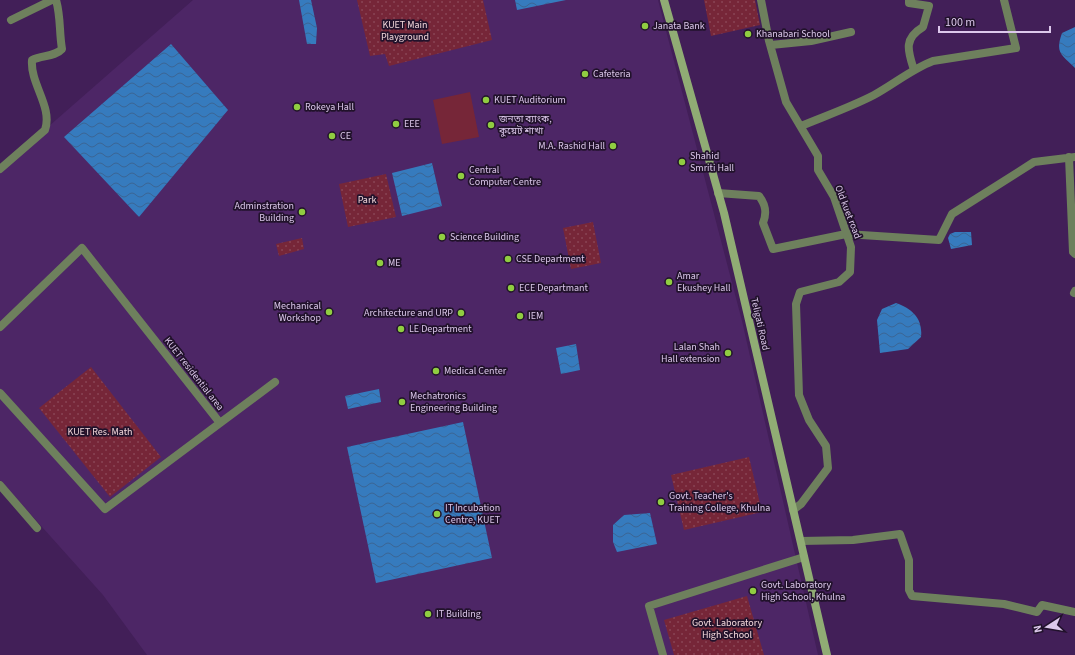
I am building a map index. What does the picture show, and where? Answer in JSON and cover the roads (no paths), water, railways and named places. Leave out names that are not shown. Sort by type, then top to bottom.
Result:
[{"type":"main road","name":"Teligati Road","points":[[664,0],[718,193],[827,655]]},
{"type":"street","points":[[10,20],[52,0]]},
{"type":"street","points":[[0,169],[45,130],[47,124],[46,113],[31,70],[32,60],[40,56],[58,54],[62,49],[59,32],[61,25],[60,14],[56,0]]},
{"type":"street","name":"Old kuet road","points":[[761,0],[770,45],[786,102],[818,156],[818,170],[834,197],[850,247],[850,272],[839,282],[800,292],[796,304],[799,395],[810,420],[826,446],[828,468],[801,504],[793,510]]},
{"type":"street","points":[[909,0],[909,3],[929,6],[923,27],[913,33],[908,42],[910,58],[914,70]]},
{"type":"street","points":[[801,126],[873,95],[914,70],[933,61],[1016,48],[1004,0]]},
{"type":"street","points":[[770,45],[810,41],[851,32]]},
{"type":"street","points":[[718,193],[759,196],[765,203],[766,215],[763,223],[773,249],[846,234],[939,240],[952,214],[1034,162],[1072,157],[1073,252],[1075,254]]},
{"type":"street","name":"KUET residential area","points":[[0,327],[82,248],[220,423],[105,509],[0,393]]},
{"type":"street","points":[[220,423],[275,382]]},
{"type":"street","points":[[0,485],[37,528]]},
{"type":"street","points":[[801,541],[853,540],[900,534],[910,560],[909,590],[912,596],[1004,604],[1036,612],[1042,605],[1075,612]]},
{"type":"street","points":[[663,655],[649,606],[804,557]]},
{"type":"water","points":[[299,0],[311,0],[317,28],[316,44],[307,44]]},
{"type":"water","points":[[515,0],[566,0],[517,10]]},
{"type":"water","points":[[1075,27],[1075,68],[1063,56],[1059,49],[1059,45],[1062,33]]},
{"type":"water","points":[[171,44],[228,110],[139,217],[64,137]]},
{"type":"water","points":[[432,163],[442,206],[402,216],[392,173]]},
{"type":"water","points":[[955,232],[971,232],[972,245],[951,249],[948,238],[950,234]]},
{"type":"water","points":[[896,303],[907,308],[916,316],[920,325],[921,337],[908,349],[880,353],[877,320],[882,309]]},
{"type":"water","points":[[576,344],[580,370],[561,374],[556,348]]},
{"type":"water","points":[[379,389],[381,402],[348,409],[345,396]]},
{"type":"water","points":[[463,422],[492,558],[376,583],[347,447]]},
{"type":"water","points":[[650,513],[657,544],[617,552],[613,542],[613,525],[624,515]]},
{"type":"place","name":"Janata Bank","points":[[645,26]]},
{"type":"place","name":"Khanabari School","points":[[748,34]]},
{"type":"place","name":"Cafeteria","points":[[585,74]]},
{"type":"place","name":"KUET Auditorium","points":[[486,100]]},
{"type":"place","name":"Rokeya Hall","points":[[297,107]]},
{"type":"place","name":"EEE","points":[[396,124]]},
{"type":"place","name":"জনতা ব্যাংক, কুয়েট শাখা","points":[[491,125]]},
{"type":"place","name":"CE","points":[[332,136]]},
{"type":"place","name":"M.A. Rashid Hall","points":[[613,146]]},
{"type":"place","name":"Shahid Smriti Hall","points":[[682,162]]},
{"type":"place","name":"Central Computer Centre","points":[[461,176]]},
{"type":"place","name":"Adminstration Building","points":[[302,212]]},
{"type":"place","name":"Science Building","points":[[442,237]]},
{"type":"place","name":"CSE Department","points":[[508,259]]},
{"type":"place","name":"ME","points":[[380,263]]},
{"type":"place","name":"Amar Ekushey Hall","points":[[669,282]]},
{"type":"place","name":"ECE Departmant","points":[[511,288]]},
{"type":"place","name":"Mechanical Workshop","points":[[329,312]]},
{"type":"place","name":"Architecture and URP","points":[[461,313]]},
{"type":"place","name":"IEM","points":[[520,316]]},
{"type":"place","name":"LE Department","points":[[401,329]]},
{"type":"place","name":"Lalan Shah Hall extension","points":[[728,353]]},
{"type":"place","name":"Medical Center","points":[[436,371]]},
{"type":"place","name":"Mechatronics Engineering Building","points":[[402,402]]},
{"type":"place","name":"Govt. Teacher's Training College, Khulna","points":[[661,502]]},
{"type":"place","name":"IT Incubation Centre, KUET","points":[[437,514]]},
{"type":"place","name":"Govt. Laboratory High School, Khulna","points":[[753,591]]},
{"type":"place","name":"IT Building","points":[[428,614]]},
{"type":"park label","name":"KUET Main Playground","points":[[405,30]]},
{"type":"park label","name":"Park","points":[[367,200]]},
{"type":"park label","name":"KUET Res. Math","points":[[100,432]]},
{"type":"park label","name":"Govt. Laboratory High School","points":[[727,628]]}]
